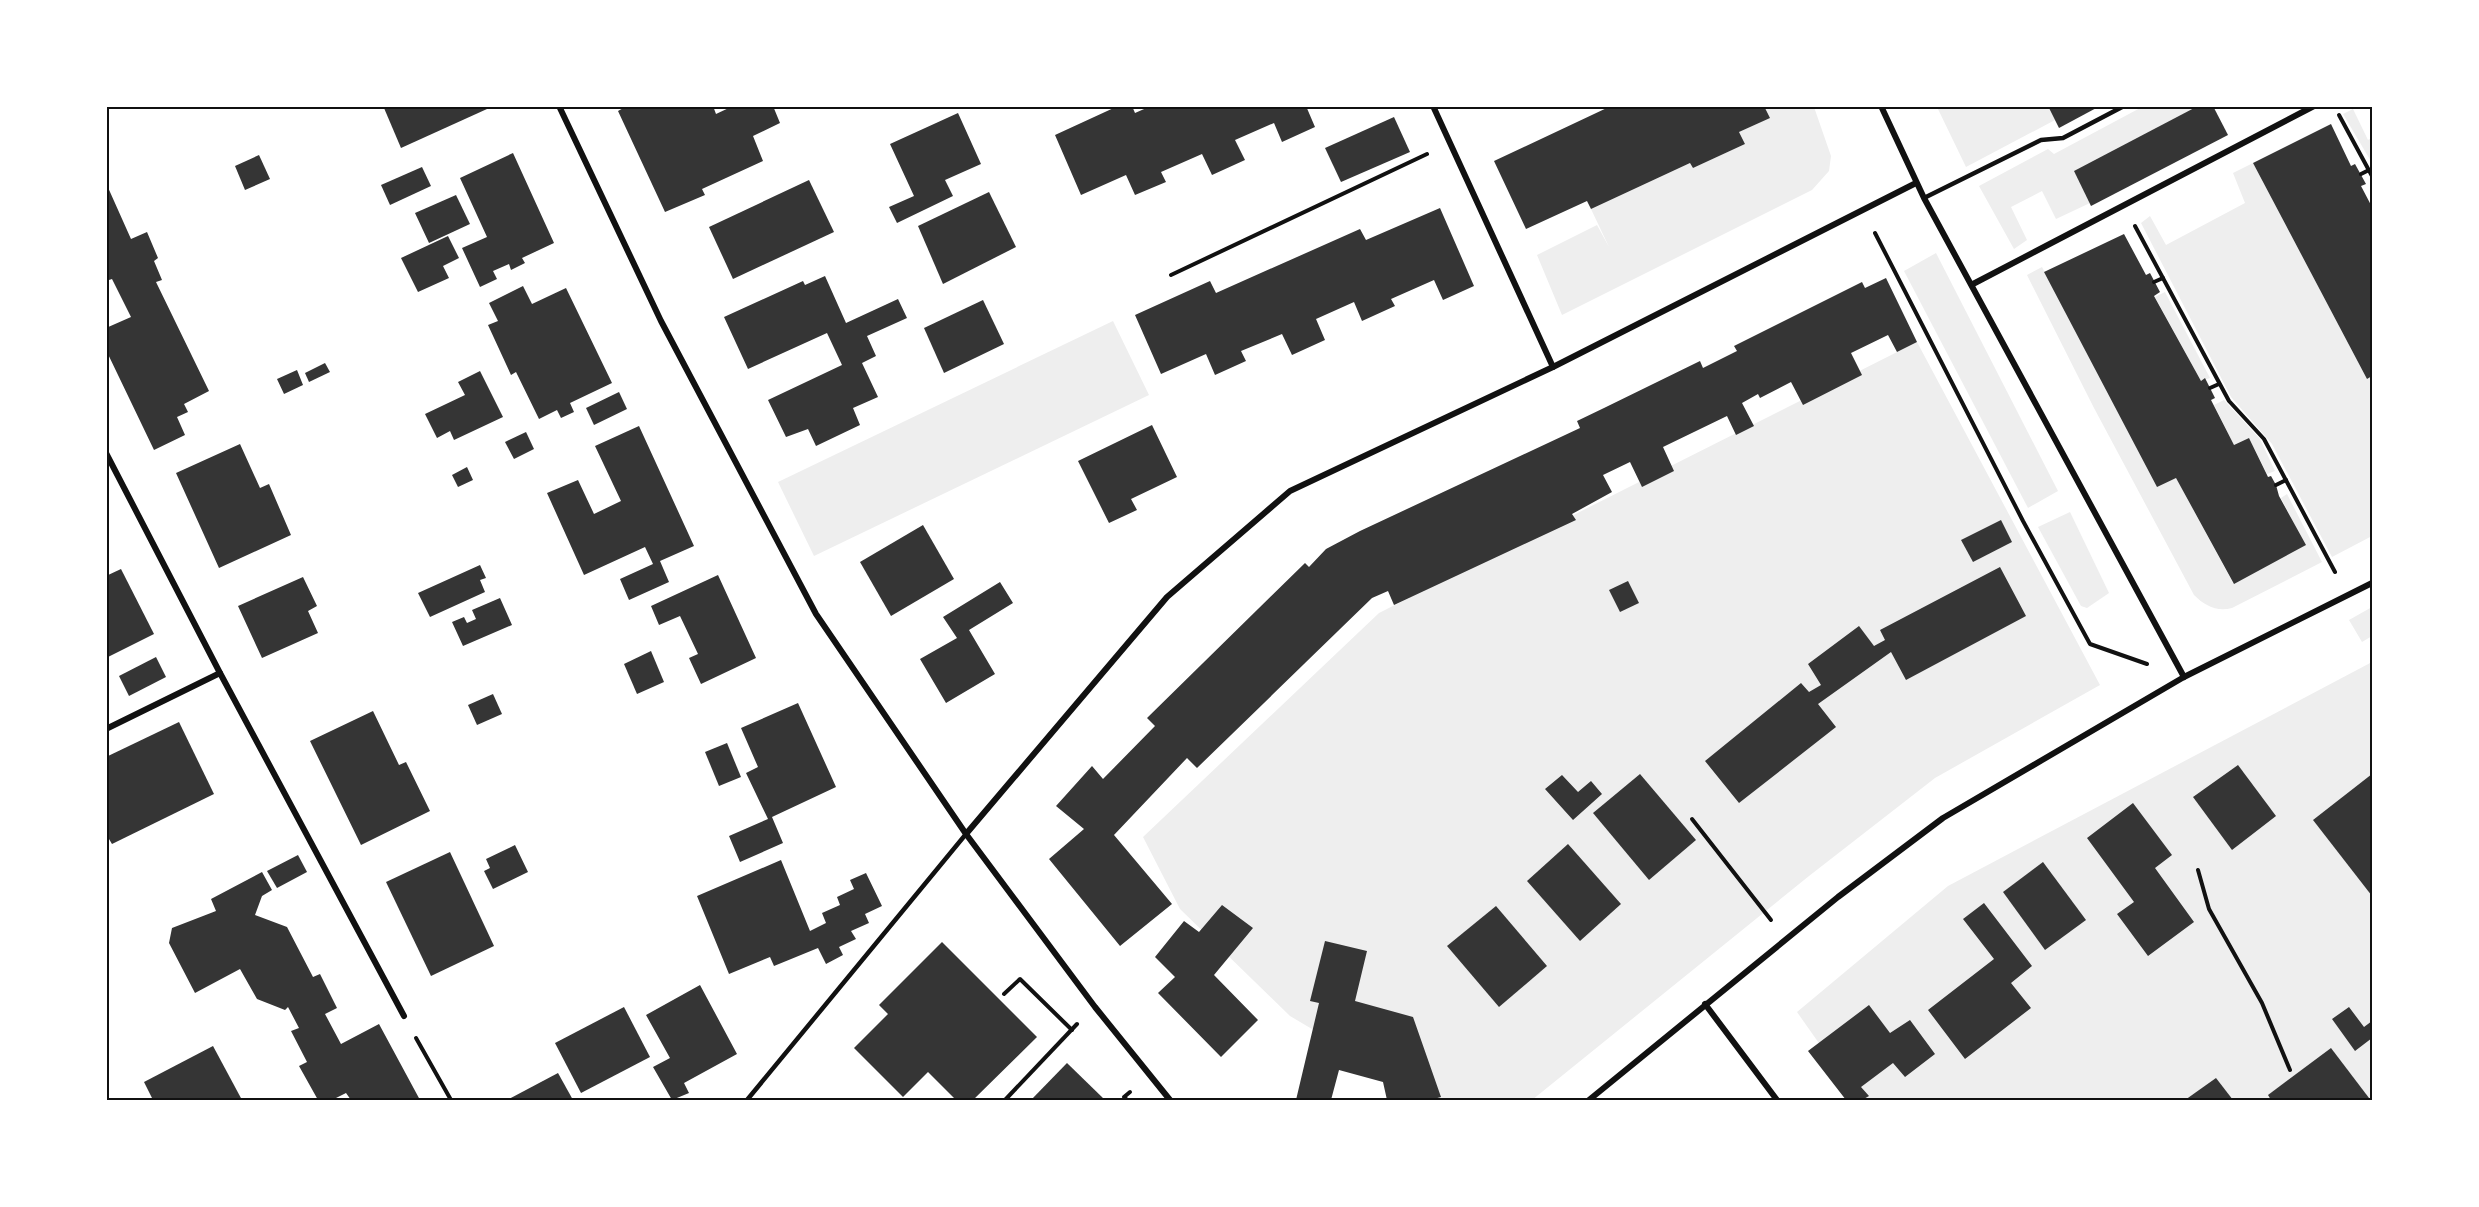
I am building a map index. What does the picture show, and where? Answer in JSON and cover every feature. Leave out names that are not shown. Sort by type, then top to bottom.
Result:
[{"type":"street","points":[[559,106],[661,321],[816,614],[966,834],[1102,1016],[1170,1101]]},
{"type":"street","points":[[1433,106],[1553,367]]},
{"type":"street","points":[[1881,106],[1916,183],[2184,677]]},
{"type":"street","points":[[1973,285],[2314,106]]},
{"type":"street","points":[[966,834],[1167,597],[1290,491],[1553,367],[1916,183]]},
{"type":"street","points":[[106,453],[220,673],[404,1016]]},
{"type":"street","points":[[1588,1101],[1786,939],[1943,818],[2184,677],[2373,584]]},
{"type":"street","points":[[106,729],[220,673]]},
{"type":"street","points":[[1705,1004],[1777,1101]]},
{"type":"lane","points":[[1924,198],[2041,141],[2063,138],[2124,106]]},
{"type":"lane","points":[[747,1101],[966,834]]},
{"type":"path","points":[[2335,106],[2373,176]]},
{"type":"path","points":[[1171,275],[1450,144]]},
{"type":"path","points":[[2361,174],[2369,170]]},
{"type":"path","points":[[2126,204],[2134,224],[2219,384],[2229,401],[2264,439],[2348,596]]},
{"type":"path","points":[[1864,211],[2023,521],[2090,644],[2184,677]]},
{"type":"path","points":[[2154,282],[2163,278]]},
{"type":"path","points":[[2210,388],[2219,384]]},
{"type":"path","points":[[2276,485],[2286,480]]},
{"type":"path","points":[[1692,819],[1786,939]]},
{"type":"path","points":[[2198,870],[2209,909],[2262,1003],[2290,1070]]},
{"type":"path","points":[[1004,994],[1020,979],[1072,1030],[1005,1101]]},
{"type":"path","points":[[404,1016],[451,1101]]},
{"type":"shaded area","points":[[1764,107],[1814,107],[1831,156],[1829,171],[1812,190],[1562,315],[1537,255],[1597,225],[1609,247],[1591,209],[1690,163],[1693,168],[1745,144],[1739,132],[1769,118]]},
{"type":"shaded area","points":[[1937,107],[2048,107],[2055,120],[1966,167]]},
{"type":"shaded area","points":[[2142,107],[2198,107],[2090,203],[2056,219],[2042,191],[2011,207],[2027,240],[2014,249],[1979,186],[2048,149],[2054,154]]},
{"type":"shaded area","points":[[2353,109],[2368,140],[2372,138],[2372,163],[2343,114]]},
{"type":"shaded area","points":[[2253,163],[2367,379],[2372,376],[2372,536],[2332,557],[2272,444],[2231,397],[2141,223],[2150,216],[2166,245],[2245,203],[2233,173]]},
{"type":"shaded area","points":[[1936,253],[2058,491],[2028,508],[1904,271]]},
{"type":"shaded area","points":[[2042,267],[2157,486],[2176,478],[2233,583],[2305,545],[2281,498],[2287,494],[2322,562],[2232,608],[2212,607],[2194,595],[2094,408],[2027,275]]},
{"type":"shaded area","points":[[2165,292],[2210,378],[2201,381],[2155,297]]},
{"type":"shaded area","points":[[1113,321],[1149,395],[814,556],[778,482]]},
{"type":"shaded area","points":[[1917,342],[2100,685],[1935,778],[1809,876],[1532,1100],[1432,1100],[1290,1016],[1180,909],[1143,837],[1379,613]]},
{"type":"shaded area","points":[[2224,400],[2260,439],[2275,471],[2267,474],[2249,438],[2234,445],[2214,405]]},
{"type":"shaded area","points":[[2070,512],[2109,593],[2087,608],[2081,606],[2038,527]]},
{"type":"shaded area","points":[[2372,607],[2372,636],[2362,642],[2349,620]]},
{"type":"shaded area","points":[[2372,662],[2372,1100],[1859,1100],[1797,1012],[1948,886]]},
{"type":"building","points":[[386,106],[486,106],[487,109],[401,148],[384,108]]},
{"type":"building","points":[[627,106],[713,106],[716,114],[733,106],[773,106],[780,123],[753,136],[763,161],[702,189],[705,195],[665,212],[618,111]]},
{"type":"building","points":[[1118,106],[1132,106],[1135,113],[1151,106],[1306,106],[1315,127],[1282,142],[1274,123],[1235,140],[1245,160],[1212,175],[1202,154],[1161,172],[1166,182],[1135,195],[1126,175],[1081,195],[1055,135]]},
{"type":"building","points":[[1611,106],[1764,106],[1770,118],[1739,132],[1745,144],[1693,168],[1690,163],[1591,209],[1587,201],[1526,229],[1494,161]]},
{"type":"building","points":[[2048,106],[2100,106],[2059,128]]},
{"type":"building","points":[[2198,106],[2213,106],[2228,135],[2091,206],[2074,171]]},
{"type":"building","points":[[958,113],[981,164],[945,180],[953,196],[897,223],[889,207],[914,196],[890,144]]},
{"type":"building","points":[[1394,117],[1410,152],[1341,182],[1325,148]]},
{"type":"building","points":[[2331,124],[2351,166],[2355,164],[2366,184],[2361,186],[2372,207],[2372,376],[2367,379],[2253,163]]},
{"type":"building","points":[[513,153],[554,243],[522,258],[525,263],[511,270],[509,264],[493,271],[497,279],[480,287],[462,248],[487,237],[460,178]]},
{"type":"building","points":[[259,155],[270,179],[245,190],[235,166]]},
{"type":"building","points":[[422,167],[431,186],[390,205],[381,185]]},
{"type":"building","points":[[809,180],[834,232],[733,279],[709,227]]},
{"type":"building","points":[[106,183],[131,239],[147,232],[158,258],[154,261],[162,280],[156,282],[209,391],[184,404],[188,412],[177,417],[185,435],[154,450],[106,350],[106,328],[131,317],[112,279],[106,281]]},
{"type":"building","points":[[989,192],[1016,247],[943,284],[918,226]]},
{"type":"building","points":[[456,195],[470,224],[429,243],[415,213]]},
{"type":"building","points":[[1440,208],[1474,286],[1443,300],[1434,280],[1391,299],[1395,306],[1362,321],[1354,302],[1316,319],[1325,340],[1292,355],[1282,334],[1241,351],[1246,361],[1215,375],[1206,354],[1161,374],[1135,315],[1210,281],[1216,293],[1360,229],[1366,240]]},
{"type":"building","points":[[2124,234],[2146,275],[2150,273],[2160,292],[2154,296],[2201,381],[2205,378],[2215,398],[2211,400],[2234,445],[2249,438],[2306,545],[2234,584],[2176,478],[2157,487],[2044,272]]},
{"type":"building","points":[[448,236],[459,258],[443,266],[449,278],[418,292],[401,258]]},
{"type":"building","points":[[825,276],[846,323],[898,299],[907,318],[867,336],[876,356],[862,363],[878,397],[853,408],[860,425],[816,446],[808,429],[786,437],[768,400],[842,365],[827,333],[748,369],[724,317],[803,281],[805,285]]},
{"type":"building","points":[[1886,278],[1917,342],[1897,352],[1888,335],[1851,353],[1862,375],[1803,405],[1791,382],[1760,398],[1758,394],[1742,403],[1754,426],[1736,435],[1727,416],[1663,447],[1674,471],[1642,487],[1630,462],[1603,475],[1612,492],[1572,514],[1576,520],[1394,605],[1388,591],[1372,598],[1197,768],[1187,758],[1114,835],[1172,904],[1120,946],[1049,859],[1084,829],[1056,806],[1092,766],[1103,779],[1155,726],[1147,718],[1305,563],[1309,567],[1326,549],[1360,531],[1580,428],[1577,421],[1700,361],[1703,368],[1737,351],[1734,346],[1862,282],[1865,288]]},
{"type":"building","points":[[523,286],[532,304],[566,288],[612,383],[570,403],[574,412],[561,418],[557,410],[539,419],[516,372],[511,375],[488,325],[498,321],[489,303]]},
{"type":"building","points":[[983,300],[1004,344],[944,373],[924,328]]},
{"type":"building","points":[[325,363],[330,372],[309,382],[305,373]]},
{"type":"building","points":[[297,370],[303,385],[284,394],[277,379]]},
{"type":"building","points":[[480,371],[503,417],[454,440],[450,431],[437,438],[425,414],[465,395],[458,382]]},
{"type":"building","points":[[619,392],[627,409],[594,425],[586,408]]},
{"type":"building","points":[[1152,425],[1177,477],[1131,499],[1137,510],[1109,523],[1078,461]]},
{"type":"building","points":[[639,426],[694,546],[660,561],[669,582],[629,600],[620,579],[653,564],[645,547],[584,575],[547,493],[578,480],[594,514],[621,501],[595,446]]},
{"type":"building","points":[[526,432],[534,449],[514,459],[505,442]]},
{"type":"building","points":[[240,444],[260,488],[269,484],[291,535],[219,568],[176,473]]},
{"type":"building","points":[[467,467],[473,480],[458,487],[452,475]]},
{"type":"building","points":[[2001,520],[2012,542],[1973,562],[1961,540]]},
{"type":"building","points":[[923,525],[954,579],[891,616],[860,562]]},
{"type":"building","points":[[480,565],[486,578],[480,580],[485,592],[430,617],[418,593]]},
{"type":"building","points":[[2000,567],[2026,616],[1906,680],[1891,652],[1818,704],[1836,727],[1739,803],[1705,761],[1801,683],[1809,692],[1821,685],[1808,664],[1859,626],[1874,646],[1885,640],[1880,630]]},
{"type":"building","points":[[121,569],[154,634],[106,658],[106,576]]},
{"type":"building","points":[[718,575],[756,658],[701,684],[689,658],[698,654],[680,616],[659,625],[651,606]]},
{"type":"building","points":[[303,577],[317,606],[308,611],[318,633],[262,658],[238,606]]},
{"type":"building","points":[[1628,581],[1639,603],[1620,612],[1609,590]]},
{"type":"building","points":[[1000,582],[1013,603],[969,630],[995,674],[946,703],[920,659],[957,638],[943,617]]},
{"type":"building","points":[[500,598],[512,625],[463,646],[452,622],[464,617],[467,623],[476,619],[472,610]]},
{"type":"building","points":[[651,651],[664,682],[637,694],[624,664]]},
{"type":"building","points":[[156,657],[166,677],[129,696],[119,676]]},
{"type":"building","points":[[493,694],[502,714],[477,725],[468,705]]},
{"type":"building","points":[[798,703],[836,787],[772,817],[783,843],[740,862],[729,836],[768,819],[746,773],[758,767],[741,728]]},
{"type":"building","points":[[373,711],[399,765],[406,762],[430,811],[361,845],[310,741]]},
{"type":"building","points":[[179,722],[214,794],[112,844],[106,834],[106,757]]},
{"type":"building","points":[[727,743],[741,777],[719,786],[705,752]]},
{"type":"building","points":[[2238,765],[2276,816],[2232,850],[2193,797]]},
{"type":"building","points":[[1640,774],[1696,840],[1649,880],[1593,813]]},
{"type":"building","points":[[2372,774],[2372,896],[2313,820]]},
{"type":"building","points":[[1562,775],[1578,792],[1591,781],[1602,794],[1573,820],[1545,789]]},
{"type":"building","points":[[2133,803],[2172,855],[2155,868],[2194,922],[2148,956],[2117,914],[2134,902],[2087,838]]},
{"type":"building","points":[[1568,844],[1621,904],[1580,941],[1527,881]]},
{"type":"building","points":[[515,845],[528,872],[493,889],[484,871],[490,868],[486,859]]},
{"type":"building","points":[[450,852],[494,946],[431,976],[386,882]]},
{"type":"building","points":[[298,855],[307,872],[277,888],[267,871]]},
{"type":"building","points":[[781,860],[810,931],[826,923],[822,913],[840,905],[837,897],[854,889],[850,880],[866,873],[882,906],[865,914],[869,923],[851,931],[856,939],[839,947],[843,955],[826,964],[818,948],[774,966],[770,957],[729,974],[697,896]]},
{"type":"building","points":[[2043,862],[2086,920],[2045,950],[2003,892]]},
{"type":"building","points":[[262,872],[272,890],[262,896],[255,915],[287,927],[313,977],[320,974],[337,1008],[325,1014],[341,1044],[379,1024],[420,1100],[351,1100],[346,1093],[332,1100],[318,1100],[299,1066],[307,1062],[291,1031],[299,1028],[288,1007],[285,1010],[257,999],[240,969],[195,993],[169,943],[172,928],[216,911],[211,899]]},
{"type":"building","points":[[1984,903],[2032,966],[2011,983],[2031,1008],[1965,1059],[1928,1010],[1994,959],[1963,919]]},
{"type":"building","points":[[1222,905],[1253,928],[1214,975],[1258,1020],[1221,1057],[1158,993],[1175,977],[1155,957],[1184,921],[1199,932]]},
{"type":"building","points":[[1496,906],[1547,966],[1499,1007],[1447,946]]},
{"type":"building","points":[[1325,941],[1367,951],[1355,1001],[1413,1017],[1441,1097],[1430,1100],[1387,1100],[1383,1082],[1339,1070],[1331,1100],[1296,1100],[1319,1003],[1310,1001]]},
{"type":"building","points":[[942,942],[1037,1037],[973,1100],[956,1100],[928,1072],[903,1097],[854,1048],[888,1014],[879,1005]]},
{"type":"building","points":[[700,985],[737,1054],[684,1083],[689,1093],[672,1100],[653,1067],[670,1058],[646,1015]]},
{"type":"building","points":[[1869,1005],[1890,1033],[1910,1020],[1935,1054],[1905,1077],[1893,1063],[1861,1087],[1869,1096],[1862,1100],[1846,1100],[1808,1051]]},
{"type":"building","points":[[624,1007],[650,1057],[581,1093],[555,1043]]},
{"type":"building","points":[[2349,1007],[2364,1027],[2372,1021],[2372,1038],[2355,1051],[2332,1019]]},
{"type":"building","points":[[213,1046],[242,1100],[153,1100],[144,1082]]},
{"type":"building","points":[[2331,1048],[2369,1098],[2365,1100],[2271,1100],[2268,1095]]},
{"type":"building","points":[[1067,1063],[1105,1100],[1031,1100]]},
{"type":"building","points":[[558,1073],[573,1100],[507,1100]]},
{"type":"building","points":[[2216,1078],[2233,1100],[2185,1100]]}]
